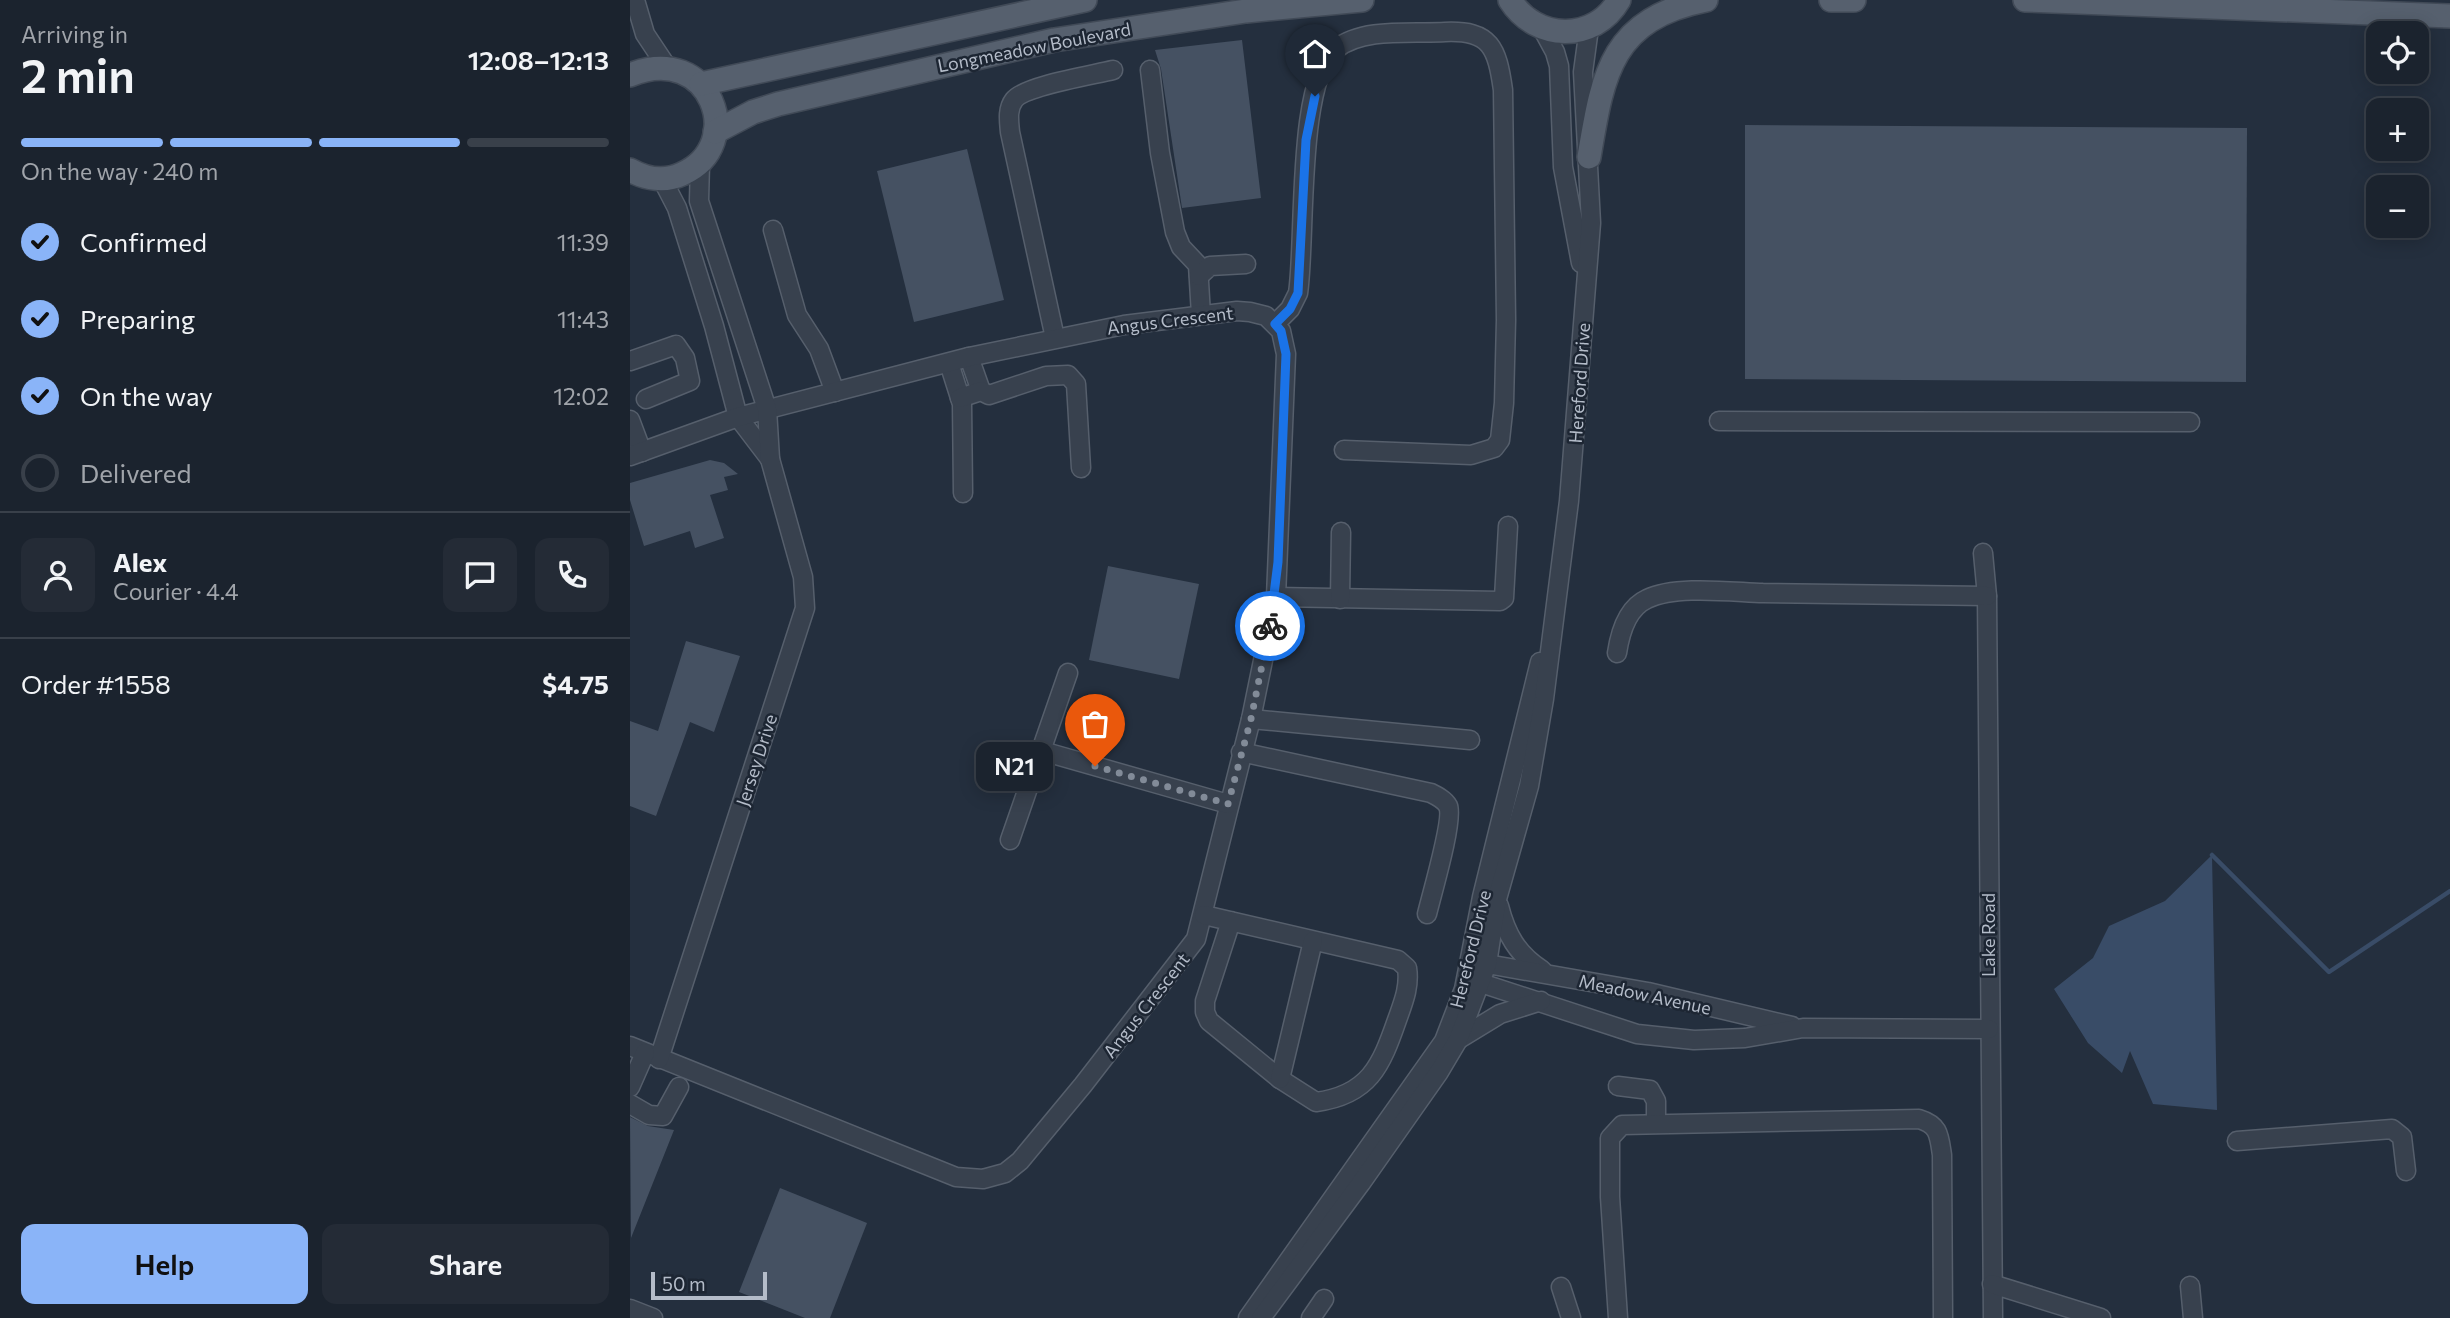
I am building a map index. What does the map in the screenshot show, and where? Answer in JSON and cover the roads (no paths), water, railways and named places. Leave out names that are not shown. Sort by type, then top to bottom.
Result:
[{"type":"main road","name":"Longmeadow Boulevard","points":[[701,84],[1086,0]]},
{"type":"main road","name":"Longmeadow Boulevard","points":[[715,132],[753,112],[778,104],[1054,40],[1246,11],[1362,0]]},
{"type":"main road","points":[[1510,0],[1528,21],[1542,28],[1573,32],[1589,28],[1622,3]]},
{"type":"main road","points":[[1589,157],[1605,73],[1619,50],[1653,17],[1677,6],[1706,0]]},
{"type":"main road","points":[[1831,0],[1854,0]]},
{"type":"main road","points":[[2025,0],[2450,16]]},
{"type":"main road","points":[[630,75],[648,68],[667,67],[679,70],[701,84],[713,106],[715,132],[713,143],[700,163],[676,177],[662,179],[630,170]]},
{"type":"street","points":[[635,0],[645,34],[667,67]]},
{"type":"street","name":"Hereford Drive","points":[[1542,28],[1559,66],[1563,167],[1585,283]]},
{"type":"street","name":"Hereford Drive","points":[[1261,1318],[1407,1120],[1458,1040],[1478,977],[1529,786],[1544,699],[1575,442],[1591,223],[1583,72],[1589,28]]},
{"type":"street","points":[[1275,324],[1290,309],[1298,293],[1306,140],[1320,74],[1328,57],[1346,43],[1371,36],[1466,32],[1483,37],[1496,56],[1503,90],[1506,320],[1504,403],[1500,440],[1494,448],[1471,455],[1344,450]]},
{"type":"street","points":[[1150,70],[1160,153],[1175,232],[1181,247],[1198,265],[1201,315]]},
{"type":"street","points":[[1055,338],[1010,132],[1010,108],[1013,101],[1027,92],[1113,71]]},
{"type":"street","name":"Jersey Drive","points":[[630,1087],[645,1053],[805,608],[803,577],[770,459],[767,409],[699,201],[700,163]]},
{"type":"street","name":"Jersey Drive","points":[[662,179],[677,208],[714,326],[738,417],[770,459]]},
{"type":"street","points":[[773,230],[797,315],[819,349],[835,392]]},
{"type":"street","points":[[1199,276],[1210,266],[1246,264]]},
{"type":"street","name":"Angus Crescent","points":[[636,454],[738,417],[969,358],[1055,338],[1201,315],[1250,312],[1266,316],[1281,331],[1286,354],[1276,597],[1251,719],[1196,939],[1182,961],[1076,1095],[1020,1161],[1005,1173],[983,1179],[956,1177],[645,1053]]},
{"type":"street","points":[[630,361],[676,345],[685,358],[690,381],[646,400]]},
{"type":"street","points":[[969,358],[981,391],[989,395],[1046,376],[1068,375],[1076,384],[1081,468]]},
{"type":"street","points":[[949,363],[960,398],[963,493]]},
{"type":"street","points":[[960,398],[981,391]]},
{"type":"street","points":[[630,420],[636,454]]},
{"type":"street","points":[[1718,421],[2190,422]]},
{"type":"street","points":[[1276,597],[1500,601],[1504,598],[1508,526]]},
{"type":"street","points":[[1340,599],[1341,532]]},
{"type":"street","name":"Lake Road","points":[[1983,553],[1987,597],[1993,1318]]},
{"type":"street","points":[[1617,653],[1619,637],[1633,610],[1644,600],[1660,594],[1744,592],[1987,597]]},
{"type":"street","name":"Hereford Drive","points":[[1248,1318],[1424,1072],[1478,977],[1472,951],[1482,897],[1554,607]]},
{"type":"street","points":[[1010,840],[1068,673]]},
{"type":"street","points":[[1251,719],[1470,740]]},
{"type":"street","points":[[1042,751],[1228,804]]},
{"type":"street","points":[[1241,752],[1431,793],[1441,799],[1448,806],[1449,822],[1427,914]]},
{"type":"street","points":[[1497,899],[1503,921],[1516,948],[1526,960],[1547,973]]},
{"type":"street","points":[[1203,915],[1231,921],[1313,941],[1398,960],[1407,968],[1409,983],[1383,1061],[1365,1083],[1339,1099],[1316,1102],[1280,1079],[1209,1021],[1205,1012],[1205,1001],[1231,921]]},
{"type":"street","points":[[1280,1079],[1313,941]]},
{"type":"street","name":"Meadow Avenue","points":[[1478,977],[1547,973],[1648,992],[1803,1028]]},
{"type":"street","name":"Meadow Avenue","points":[[1478,977],[1514,993],[1637,1034],[1694,1040],[1745,1038],[1803,1028],[1989,1030]]},
{"type":"street","points":[[1458,1040],[1500,1014],[1541,1001]]},
{"type":"street","points":[[1618,1086],[1650,1090],[1656,1101],[1656,1122]]},
{"type":"street","points":[[630,1104],[649,1115],[663,1116],[679,1087]]},
{"type":"street","points":[[1618,1318],[1610,1197],[1610,1138],[1622,1125],[1656,1122],[1919,1119],[1931,1123],[1938,1130],[1942,1154],[1943,1318]]},
{"type":"street","points":[[2237,1141],[2392,1129],[2402,1137],[2406,1171]]},
{"type":"street","points":[[1992,1284],[2101,1318]]},
{"type":"street","points":[[2190,1286],[2193,1318]]},
{"type":"street","points":[[1561,1287],[1571,1318]]},
{"type":"street","points":[[1311,1318],[1324,1298]]},
{"type":"street","points":[[630,1309],[653,1318]]},
{"type":"water","points":[[2212,855],[2217,1110],[2153,1104],[2130,1051],[2122,1073],[2088,1043],[2054,989],[2093,958],[2109,926],[2165,901]]},
{"type":"waterway","points":[[2212,855],[2329,972],[2450,891]]},
{"type":"place","name":"N21","points":[[1095,766]]}]
